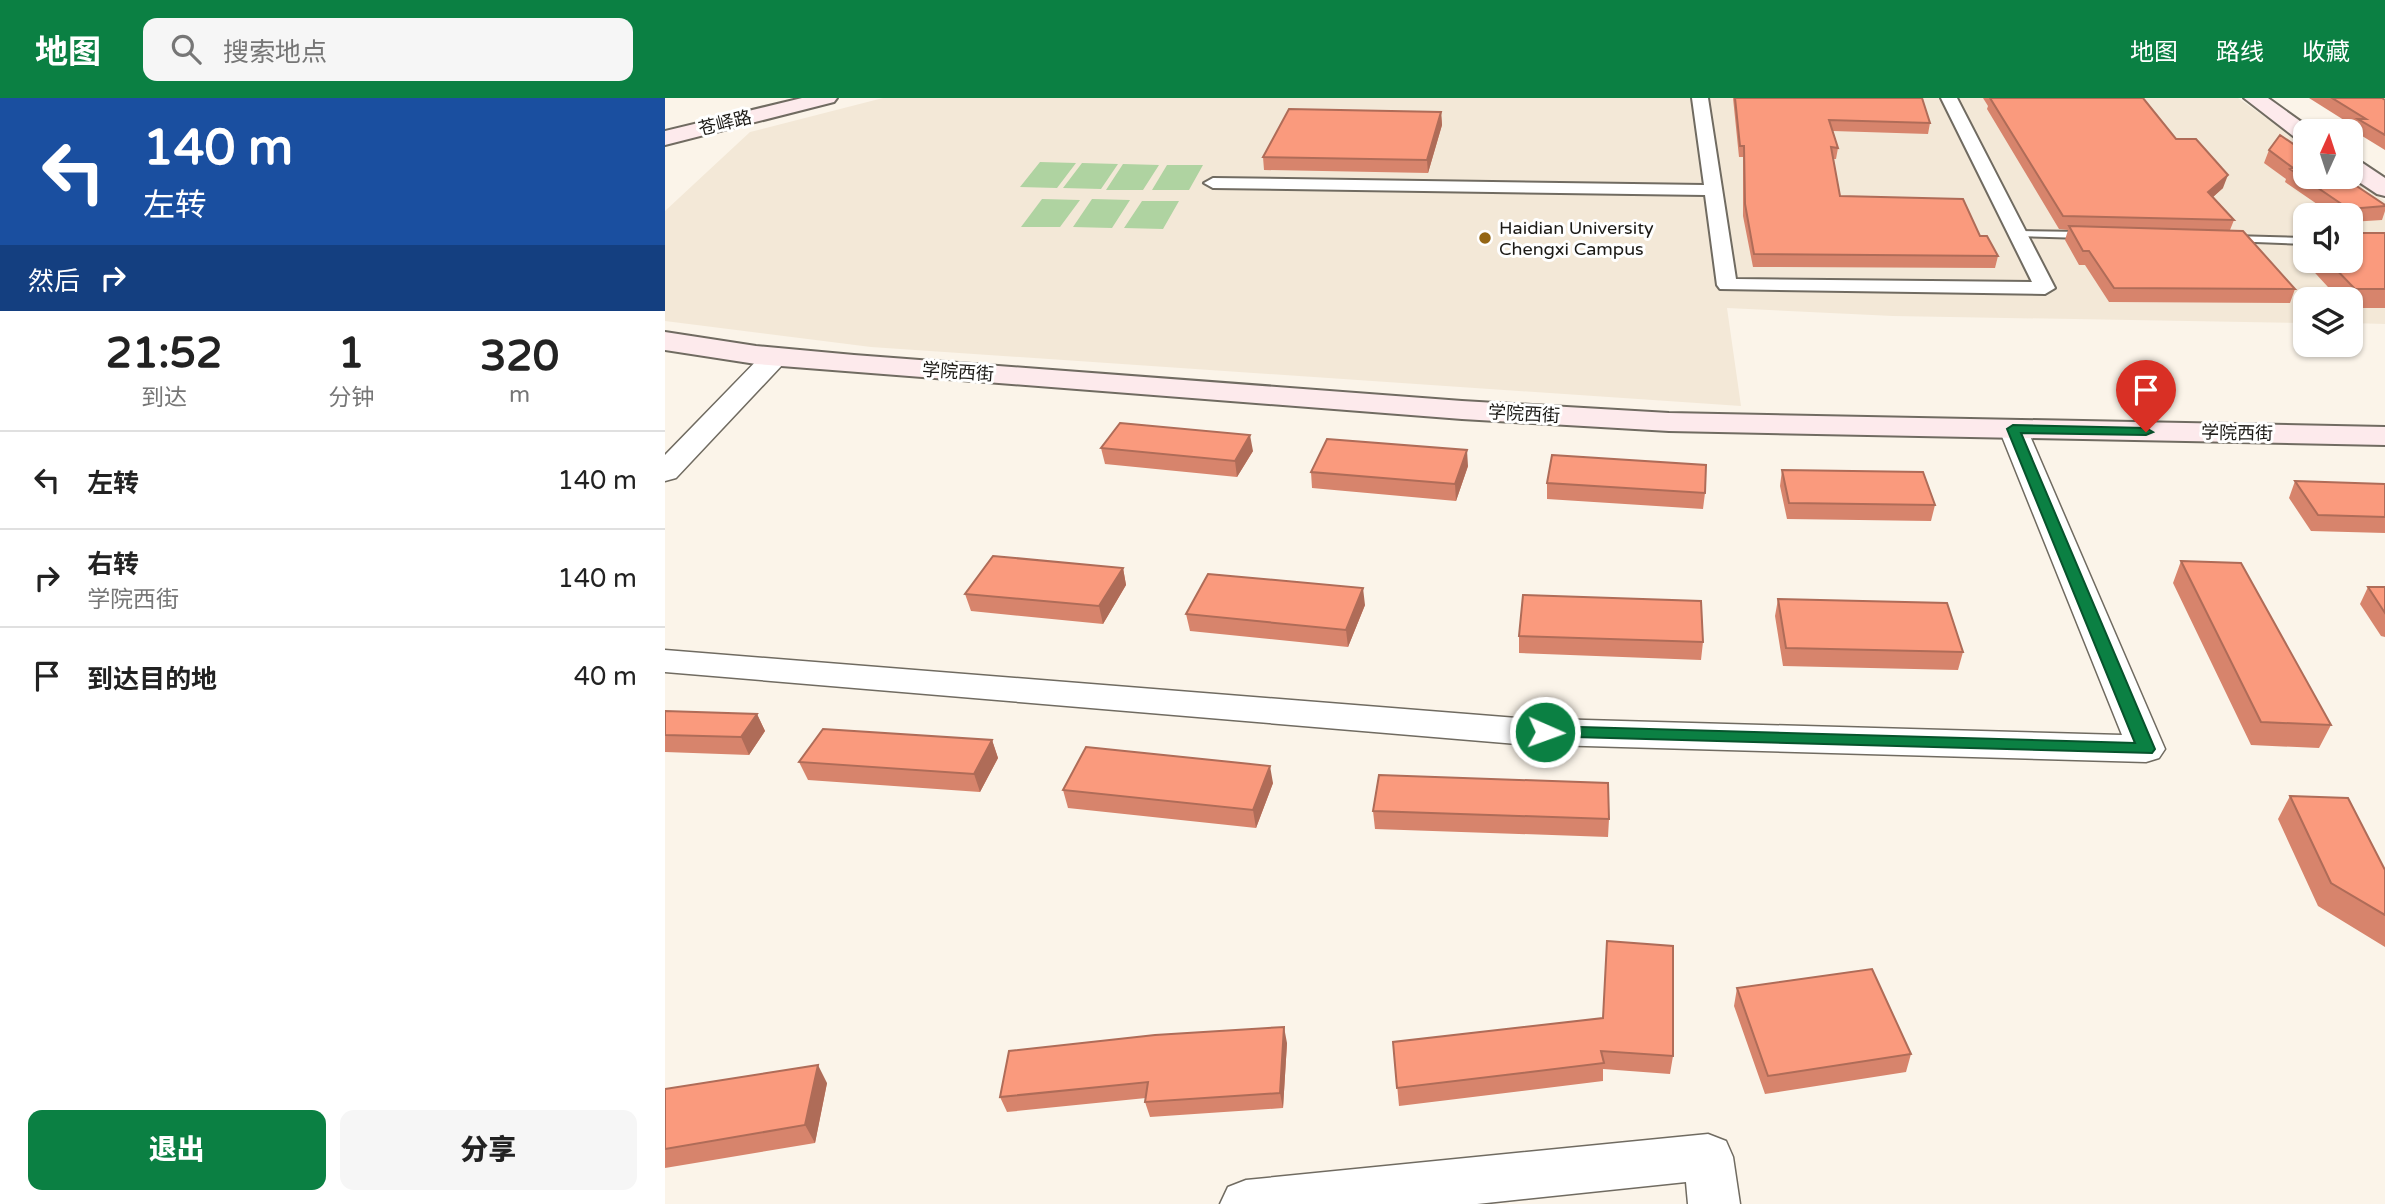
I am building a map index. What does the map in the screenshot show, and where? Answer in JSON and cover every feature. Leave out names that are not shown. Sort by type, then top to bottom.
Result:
[{"type":"main road","name":"苍峄路","points":[[665,128],[790,98]]},
{"type":"main road","name":"苍峄路","points":[[665,138],[827,98]]},
{"type":"main road","points":[[2254,98],[2293,126]]},
{"type":"main road","points":[[2272,98],[2303,119]]},
{"type":"main road","points":[[2363,161],[2385,175]]},
{"type":"main road","points":[[2363,174],[2385,189]]},
{"type":"main road","name":"学院西街","points":[[665,341],[771,362]]},
{"type":"main road","name":"学院西街","points":[[665,353],[1524,425],[1669,434],[2385,436]]},
{"type":"main road","name":"学院西街","points":[[2016,435],[2385,448]]},
{"type":"street","points":[[1700,98],[1727,285],[2045,288],[1949,98]]},
{"type":"street","points":[[1213,183],[1714,190]]},
{"type":"street","points":[[665,472],[771,362]]},
{"type":"street","points":[[665,661],[1517,731],[2146,749],[2016,435]]},
{"type":"street","points":[[1245,1204],[1708,1157],[1714,1204]]},
{"type":"lane","points":[[2018,234],[2100,236]]},
{"type":"lane","points":[[2223,239],[2293,241]]},
{"type":"shaded area","name":"Haidian University Chengxi Campus","points":[[883,98],[2238,98],[2293,137],[2293,189],[2363,189],[2363,186],[2385,201],[2385,324],[2363,323],[2363,287],[2293,287],[2293,323],[1893,316],[1727,308],[1741,406],[871,347],[665,321],[665,211],[750,132]]},
{"type":"green space","points":[[1040,162],[1076,163],[1057,188],[1020,187]]},
{"type":"green space","points":[[1082,163],[1118,164],[1101,189],[1063,188]]},
{"type":"green space","points":[[1123,164],[1159,165],[1143,190],[1106,190]]},
{"type":"green space","points":[[1167,165],[1203,165],[1189,190],[1152,190]]},
{"type":"green space","points":[[1042,199],[1080,200],[1060,227],[1021,227]]},
{"type":"green space","points":[[1092,199],[1130,200],[1112,228],[1073,227]]},
{"type":"green space","points":[[1142,201],[1179,201],[1163,229],[1124,228]]},
{"type":"building","points":[[1735,98],[1922,98],[1930,123],[1829,120],[1838,148],[1831,147],[1840,196],[1963,199],[1980,236],[1987,236],[1998,256],[1754,254],[1745,204],[1744,146],[1740,146]]},
{"type":"building","points":[[1990,98],[2143,98],[2176,139],[2196,139],[2228,175],[2208,192],[2234,220],[2063,216]]},
{"type":"building","points":[[2332,98],[2385,100],[2385,135],[2363,122],[2363,119],[2366,119]]},
{"type":"building","points":[[1289,109],[1441,112],[1427,160],[1263,157]]},
{"type":"building","points":[[2280,135],[2293,144],[2293,168],[2269,150]]},
{"type":"building","points":[[2320,189],[2361,189],[2385,206],[2363,208],[2363,203],[2340,203]]},
{"type":"building","points":[[2069,226],[2243,231],[2293,289],[2114,288],[2089,251],[2083,251]]},
{"type":"building","points":[[2363,233],[2385,233],[2385,289],[2353,287],[2340,273],[2363,273]]},
{"type":"building","points":[[1120,423],[1250,435],[1235,461],[1101,448]]},
{"type":"building","points":[[1327,439],[1467,450],[1455,484],[1311,472]]},
{"type":"building","points":[[1552,455],[1706,465],[1705,493],[1547,483]]},
{"type":"building","points":[[1782,470],[1923,472],[1935,505],[1789,503]]},
{"type":"building","points":[[2295,481],[2385,484],[2385,517],[2318,515]]},
{"type":"building","points":[[993,556],[1123,568],[1099,606],[965,594]]},
{"type":"building","points":[[2181,561],[2241,563],[2331,725],[2261,722]]},
{"type":"building","points":[[1208,574],[1363,588],[1346,630],[1186,614]]},
{"type":"building","points":[[2368,587],[2385,587],[2385,613]]},
{"type":"building","points":[[1523,595],[1701,601],[1703,642],[1519,636]]},
{"type":"building","points":[[1778,599],[1947,603],[1963,652],[1786,648]]},
{"type":"building","points":[[665,711],[757,714],[741,737],[665,735]]},
{"type":"building","points":[[823,729],[992,740],[974,774],[799,762]]},
{"type":"building","points":[[1086,747],[1270,766],[1253,810],[1063,790]]},
{"type":"building","points":[[1379,775],[1608,783],[1609,819],[1373,811]]},
{"type":"building","points":[[2290,796],[2348,798],[2385,870],[2385,915],[2331,883]]},
{"type":"building","points":[[1607,941],[1673,946],[1673,1056],[1601,1051],[1604,1063],[1397,1088],[1393,1042],[1603,1018]]},
{"type":"building","points":[[1872,969],[1911,1054],[1768,1076],[1737,988]]},
{"type":"building","points":[[1284,1027],[1280,1093],[1145,1102],[1148,1082],[1000,1097],[1009,1051],[1155,1035]]},
{"type":"building","points":[[818,1065],[805,1125],[665,1149],[665,1089]]},
{"type":"place","name":"Haidian University Chengxi Campus","points":[[1485,238]]},
{"type":"route","points":[[1545,732],[2146,749],[2013,429],[2146,432]]}]
